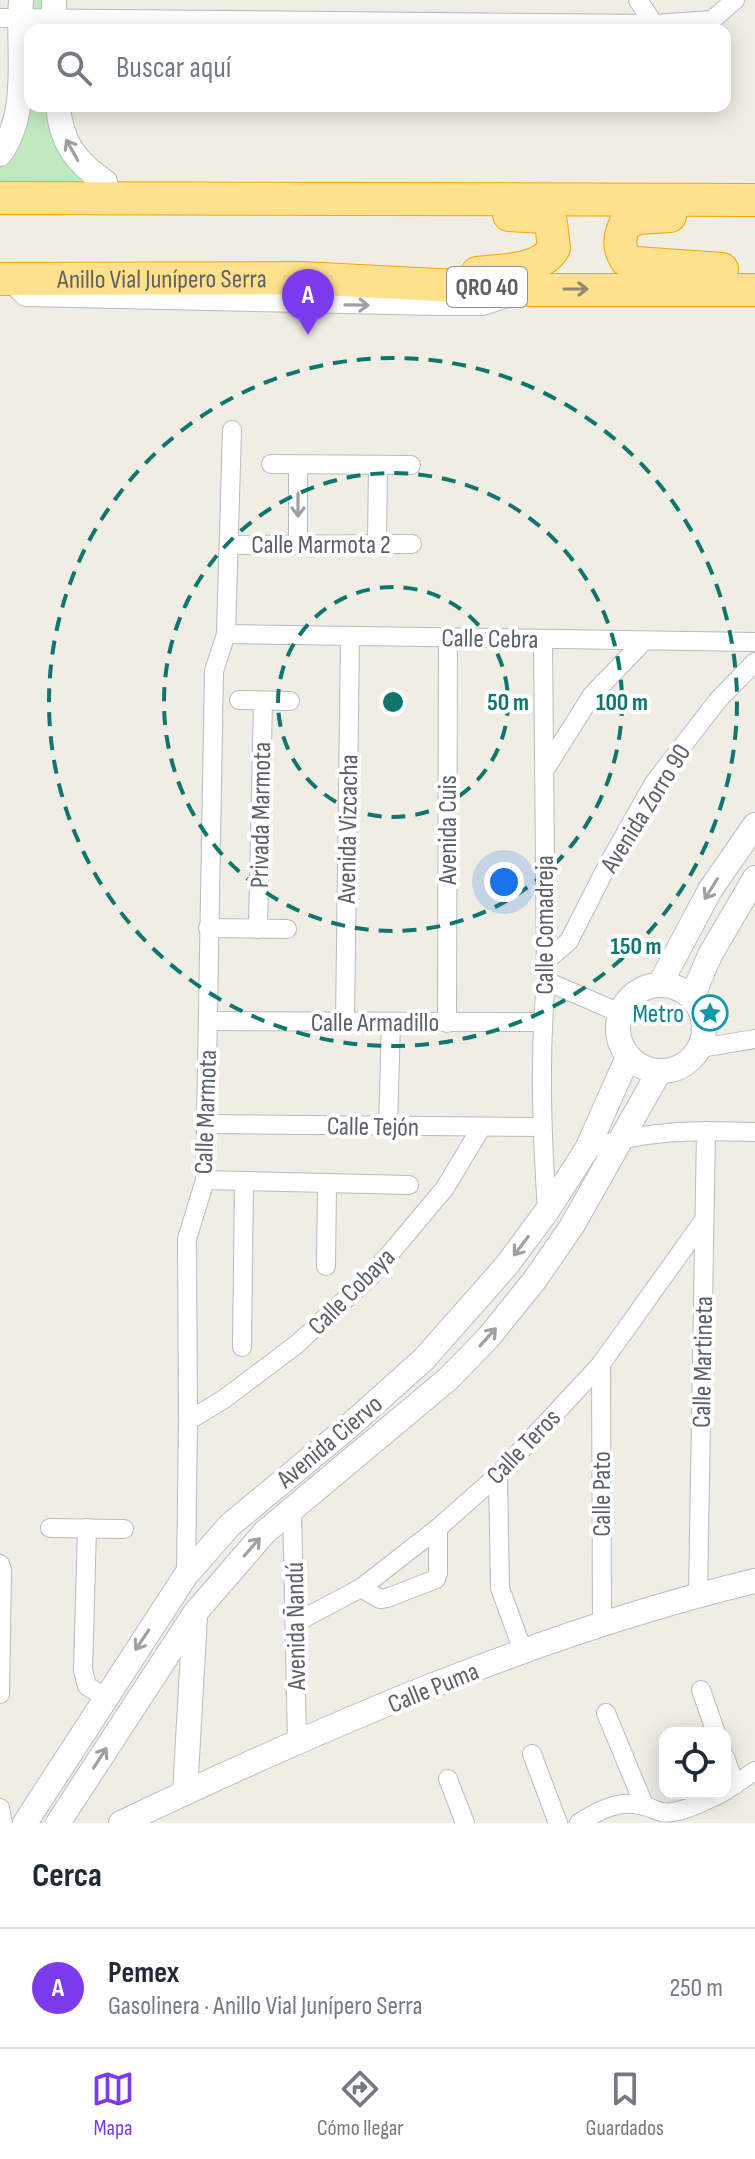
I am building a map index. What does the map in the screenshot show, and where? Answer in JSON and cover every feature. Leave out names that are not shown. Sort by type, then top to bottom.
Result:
[{"type":"highway","points":[[0,181],[112,191],[755,200]]},
{"type":"highway","points":[[0,198],[112,191]]},
{"type":"highway","points":[[112,191],[126,209],[273,215],[531,215],[543,217],[551,223],[554,248],[544,261],[479,273],[439,276],[420,283]]},
{"type":"highway","points":[[713,200],[698,211],[678,216],[638,218],[625,224],[620,236],[621,253],[631,263],[755,271]]},
{"type":"highway","name":"Anillo Vial Junípero Serra","points":[[3,279],[218,278],[420,283],[534,290],[755,290]]},
{"type":"street","points":[[176,20],[178,0]]},
{"type":"street","points":[[277,20],[278,0]]},
{"type":"street","points":[[377,0],[377,21]]},
{"type":"street","points":[[483,0],[483,20]]},
{"type":"street","points":[[638,0],[654,24]]},
{"type":"street","points":[[0,154],[16,121],[20,78],[14,12],[54,17],[176,20],[483,20],[654,24],[712,20],[735,0]]},
{"type":"street","points":[[58,112],[66,139],[81,166],[112,191]]},
{"type":"street","points":[[3,279],[25,297],[407,306],[483,306],[534,290]]},
{"type":"street","name":"Calle Marmota","points":[[185,1793],[195,1613],[186,1575],[187,1239],[205,1180],[214,671],[226,634],[232,430]]},
{"type":"street","points":[[271,464],[411,465]]},
{"type":"street","points":[[298,465],[298,545]]},
{"type":"street","points":[[377,544],[378,466]]},
{"type":"street","name":"Calle Marmota 2","points":[[230,545],[412,544]]},
{"type":"street","name":"Calle Cebra","points":[[226,634],[755,642]]},
{"type":"street","name":"Avenida Vizcacha","points":[[345,1022],[350,636]]},
{"type":"street","name":"Avenida Cuis","points":[[447,1023],[448,637]]},
{"type":"street","name":"Calle Comadreja","points":[[543,639],[546,981],[542,1022],[541,1127],[547,1211]]},
{"type":"street","points":[[544,771],[592,695],[644,641]]},
{"type":"street","name":"Avenida Zorro 90","points":[[546,961],[569,941],[654,783],[718,700],[755,662]]},
{"type":"street","points":[[239,700],[290,701]]},
{"type":"street","name":"Privada Marmota","points":[[258,929],[263,701]]},
{"type":"street","points":[[660,984],[710,890],[755,825]]},
{"type":"street","points":[[692,997],[710,955],[755,878]]},
{"type":"street","points":[[208,928],[287,929]]},
{"type":"street","points":[[546,981],[620,1013]]},
{"type":"street","points":[[660,984],[677,987],[692,997],[700,1009],[704,1024],[700,1048],[687,1063],[674,1070],[659,1072],[642,1068],[628,1057],[620,1044],[617,1029],[620,1013],[629,998],[643,988],[660,984]]},
{"type":"street","name":"Calle Armadillo","points":[[208,1021],[542,1022]]},
{"type":"street","points":[[388,1126],[391,1022]]},
{"type":"street","points":[[700,1048],[755,1039]]},
{"type":"street","name":"Avenida Ciervo","points":[[25,1823],[186,1575],[230,1525],[424,1359],[507,1265],[587,1149],[628,1057]]},
{"type":"street","name":"Avenida Ciervo","points":[[58,1823],[195,1613],[265,1532],[448,1379],[488,1338],[534,1281],[572,1226],[659,1072]]},
{"type":"street","name":"Calle Tejón","points":[[206,1124],[541,1127]]},
{"type":"street","name":"Calle Cobaya","points":[[188,1421],[224,1399],[297,1344],[372,1275],[445,1188],[481,1128]]},
{"type":"street","name":"Calle Martineta","points":[[698,1594],[706,1131]]},
{"type":"street","points":[[587,1149],[624,1137],[651,1133],[755,1132]]},
{"type":"street","points":[[205,1180],[409,1185]]},
{"type":"street","points":[[242,1347],[244,1182]]},
{"type":"street","points":[[326,1266],[327,1184]]},
{"type":"street","name":"Calle Teros","points":[[295,1623],[361,1588],[438,1528],[498,1475],[601,1364],[704,1220]]},
{"type":"street","points":[[424,1359],[448,1379]]},
{"type":"street","name":"Calle Pato","points":[[601,1364],[602,1624]]},
{"type":"street","points":[[498,1475],[500,1588],[523,1651]]},
{"type":"street","name":"Avenida Ñandú","points":[[292,1510],[297,1742]]},
{"type":"street","points":[[50,1528],[124,1529]]},
{"type":"street","points":[[87,1528],[83,1670],[87,1686],[105,1697]]},
{"type":"street","points":[[361,1588],[380,1599],[436,1579],[438,1528]]},
{"type":"street","points":[[0,1564],[0,1694]]},
{"type":"street","name":"Calle Puma","points":[[121,1823],[297,1742],[523,1651],[698,1594],[755,1581]]},
{"type":"street","points":[[701,1690],[714,1727]]},
{"type":"street","points":[[606,1713],[644,1805]]},
{"type":"street","points":[[532,1754],[558,1823]]},
{"type":"street","points":[[731,1787],[755,1771]]},
{"type":"street","points":[[448,1779],[465,1823]]},
{"type":"street","points":[[579,1823],[613,1805],[644,1805],[662,1812],[674,1811],[704,1799]]},
{"type":"street","points":[[0,1808],[3,1823]]},
{"type":"green space","points":[[21,0],[54,0],[54,24],[24,24],[24,112],[62,112],[105,182],[441,186],[0,198],[0,154]]},
{"type":"place","name":"Pemex","points":[[308,335]]},
{"type":"place","name":"Metro","points":[[710,1013]]}]
